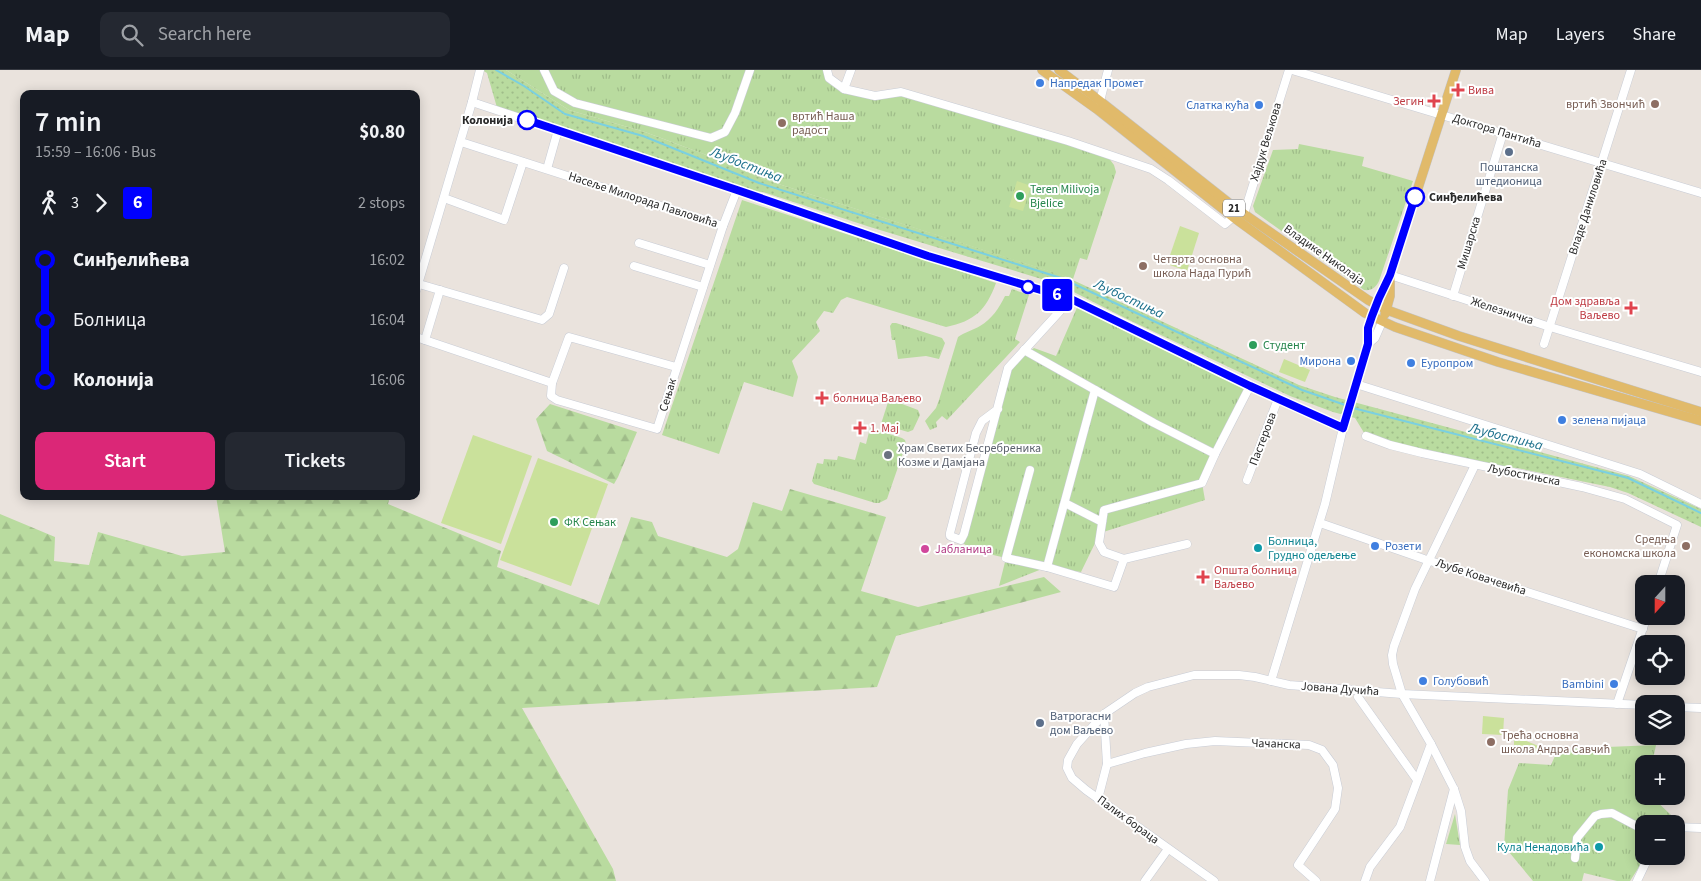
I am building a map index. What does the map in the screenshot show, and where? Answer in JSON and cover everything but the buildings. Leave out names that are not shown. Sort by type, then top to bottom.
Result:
[{"type":"main road","name":"Владике Николаја","points":[[1042,70],[1098,110],[1233,217],[1354,306],[1382,322]]},
{"type":"main road","name":"Владике Николаја","points":[[1059,70],[1100,100],[1244,214],[1387,310],[1486,345],[1701,412]]},
{"type":"main road","points":[[1372,316],[1390,275],[1456,70]]},
{"type":"main road","points":[[1382,322],[1390,296],[1390,275]]},
{"type":"main road","name":"21","points":[[1382,322],[1435,342],[1535,374],[1701,421]]},
{"type":"street","points":[[420,277],[461,142],[480,70]]},
{"type":"street","points":[[544,71],[554,91],[575,103],[711,138],[725,132],[735,113],[750,70]]},
{"type":"street","points":[[827,70],[829,78],[844,88],[875,96],[900,92],[1151,169],[1225,224],[1233,217]]},
{"type":"street","points":[[844,88],[851,70]]},
{"type":"street","points":[[1100,100],[1108,70]]},
{"type":"street","name":"Доктора Пантића","points":[[1290,70],[1442,114],[1701,194]]},
{"type":"street","name":"Хајдук Вељкова","points":[[1244,214],[1290,70]]},
{"type":"street","name":"Владе Даниловића","points":[[1544,344],[1631,70]]},
{"type":"street","name":"Пастерова","points":[[472,102],[928,256],[1071,299],[1250,386],[1343,428]]},
{"type":"street","points":[[547,169],[558,130]]},
{"type":"street","name":"Мишарска","points":[[1453,296],[1503,133]]},
{"type":"street","name":"Насеље Милорада Павловића","points":[[461,142],[724,226],[676,367]]},
{"type":"street","points":[[444,198],[504,220],[523,162]]},
{"type":"street","points":[[724,226],[737,190]]},
{"type":"street","points":[[639,243],[710,265]]},
{"type":"street","points":[[634,266],[703,287]]},
{"type":"street","points":[[420,287],[440,290],[542,320],[549,314],[564,268]]},
{"type":"street","name":"Железничка","points":[[1390,275],[1550,327],[1701,372]]},
{"type":"street","points":[[425,340],[440,290]]},
{"type":"street","points":[[998,409],[982,421],[976,433],[950,533],[950,536],[954,538],[961,540],[963,538],[998,409],[1008,368],[1071,299]]},
{"type":"street","points":[[1272,681],[1320,522],[1343,428],[1368,344],[1368,328],[1372,316]]},
{"type":"street","points":[[1368,344],[1375,338],[1382,322]]},
{"type":"street","name":"Сењак","points":[[572,336],[676,367],[657,429],[558,400],[551,396],[552,383],[567,340],[572,336]]},
{"type":"street","points":[[420,339],[552,383]]},
{"type":"street","points":[[1024,350],[1215,454]]},
{"type":"street","points":[[1356,384],[1640,474],[1701,504]]},
{"type":"street","points":[[1187,544],[1124,559],[1104,552],[1099,543],[1104,510],[1202,483],[1250,386]]},
{"type":"street","points":[[1047,567],[1095,390]]},
{"type":"street","name":"Пастерова","points":[[1247,480],[1278,399]]},
{"type":"street","name":"Љубостињска","points":[[1366,436],[1406,449],[1582,487],[1625,499],[1677,525],[1661,575]]},
{"type":"street","points":[[1475,465],[1415,588],[1394,646],[1392,664],[1402,694],[1454,788],[1461,811],[1464,847],[1470,861],[1485,881]]},
{"type":"street","points":[[1030,470],[1006,558],[1047,567],[1114,587],[1124,559]]},
{"type":"street","points":[[1065,503],[1102,522]]},
{"type":"street","name":"Љубе Ковачевића","points":[[1320,522],[1429,561],[1643,629]]},
{"type":"street","points":[[1617,704],[1644,625]]},
{"type":"street","name":"Јована Дучића","points":[[1068,760],[1077,744],[1104,714],[1135,693],[1148,687],[1194,676],[1239,675],[1289,685],[1402,694],[1635,705]]},
{"type":"street","points":[[1358,697],[1418,780]]},
{"type":"street","points":[[1685,707],[1701,708]]},
{"type":"street","points":[[1098,798],[1107,764],[1104,714]]},
{"type":"street","name":"Чачанска","points":[[1107,764],[1186,744],[1215,741],[1309,745],[1322,750],[1333,765],[1338,788],[1335,809],[1298,865],[1316,881]]},
{"type":"street","points":[[1366,881],[1370,867],[1400,827],[1431,744]]},
{"type":"street","name":"Палих бораца","points":[[1068,760],[1067,768],[1072,778],[1168,849],[1145,881]]},
{"type":"street","points":[[1430,881],[1454,788]]},
{"type":"street","points":[[1575,858],[1577,838],[1595,816],[1612,813],[1635,825]]},
{"type":"street","points":[[1685,827],[1701,828]]},
{"type":"street","points":[[1168,849],[1214,881]]},
{"type":"street","points":[[1637,881],[1645,865]]},
{"type":"green space","points":[[482,70],[506,70],[569,110],[645,132],[717,159],[763,179],[1062,275],[1299,385],[1335,397],[1629,476],[1701,509],[1701,527],[1628,493],[1610,487],[1517,468],[1475,465],[1366,436],[1355,418],[1290,396],[1127,319],[1058,284],[870,227],[763,192],[737,190],[498,111],[487,73]]},
{"type":"green space","points":[[506,70],[827,70],[844,89],[875,96],[901,92],[1105,153],[1114,165],[1116,172],[1087,260],[1080,258],[1073,279],[763,179],[717,159],[645,132],[569,110]]},
{"type":"green space","points":[[1299,144],[1364,157],[1362,166],[1413,181],[1379,281],[1375,287],[1364,290],[1255,212],[1253,206],[1273,150],[1298,149]]},
{"type":"green space","name":"Teren Milivoja Bjelice","points":[[1017,181],[1031,186],[1023,211],[1009,207]]},
{"type":"green space","points":[[742,200],[996,283],[988,300],[978,313],[972,318],[946,327],[847,297],[841,300],[833,313],[824,311],[816,322],[820,331],[792,361],[798,377],[793,397],[744,382],[719,454],[662,435]]},
{"type":"green space","points":[[1180,226],[1199,233],[1187,271],[1167,264]]},
{"type":"green space","points":[[1012,289],[1029,295],[1015,339],[1020,342],[947,420],[942,416],[936,422],[937,427],[930,430],[925,421],[936,408],[958,337],[980,326],[992,317],[1005,296],[1009,296]]},
{"type":"green space","points":[[1079,303],[1250,386],[1202,483],[1205,500],[1100,533],[1081,572],[1047,567],[999,586],[1006,558],[972,550],[963,543],[1008,368],[1034,348],[1056,356]]},
{"type":"green space","points":[[892,323],[942,338],[945,343],[939,359],[926,356],[898,359],[895,340],[892,340],[890,326]]},
{"type":"green space","name":"Студент","points":[[1284,359],[1310,370],[1305,382],[1279,372]]},
{"type":"green space","points":[[889,399],[918,410],[920,415],[913,430],[908,432],[881,424]]},
{"type":"green space","points":[[550,404],[637,432],[614,484],[547,451],[536,419]]},
{"type":"green space","points":[[870,428],[902,438],[906,444],[887,499],[875,503],[814,484],[812,481],[817,463],[823,464],[824,459],[837,460],[838,456],[855,460],[860,442],[866,444]]},
{"type":"green space","points":[[473,435],[532,456],[501,544],[441,523]]},
{"type":"green space","name":"ФК Сењак","points":[[538,458],[608,484],[571,586],[500,560]]},
{"type":"green space","points":[[790,489],[886,517],[861,591],[918,607],[1044,577],[1061,592],[896,636],[877,687],[522,708],[613,869],[616,881],[0,881],[0,514],[55,537],[54,561],[89,565],[98,532],[182,556],[225,552],[217,500],[389,500],[388,504],[501,551],[497,567],[599,605],[631,517],[652,522],[658,536],[727,557],[738,549],[753,502],[782,511]]},
{"type":"green space","points":[[1483,716],[1504,718],[1503,735],[1482,734]]},
{"type":"green space","points":[[1514,736],[1548,750],[1548,754],[1514,752]]},
{"type":"green space","points":[[1656,745],[1654,755],[1635,755],[1635,805],[1660,805],[1671,815],[1635,815],[1635,865],[1640,865],[1630,881],[1617,881],[1584,873],[1582,881],[1533,881],[1504,846],[1508,790],[1519,763],[1551,765],[1558,749]]},
{"type":"green space","points":[[1455,814],[1460,845],[1446,844]]},
{"type":"waterway","name":"Љубостиња","points":[[496,70],[524,86],[565,114],[643,136],[759,183],[1061,278],[1302,390],[1348,406]]},
{"type":"waterway","name":"Љубостиња","points":[[1353,408],[1628,478],[1701,513]]},
{"type":"bus line","name":"6","points":[[527,120],[928,256],[1071,299],[1250,386],[1343,428],[1368,344],[1368,328],[1390,275],[1415,197]]},
{"type":"place","name":"Напредак Промет","points":[[1040,83]]},
{"type":"place","name":"Вива","points":[[1458,90]]},
{"type":"place","name":"Зегин","points":[[1434,101]]},
{"type":"place","name":"вртић Звончић","points":[[1655,104]]},
{"type":"place","name":"Слатка кућа","points":[[1259,105]]},
{"type":"place","name":"Колонија","points":[[527,120]]},
{"type":"place","name":"вртић Наша радост","points":[[782,123]]},
{"type":"place","name":"Поштанска штедионица","points":[[1509,152]]},
{"type":"place","name":"Teren Milivoja Bjelice","points":[[1020,196]]},
{"type":"place","name":"Синђелићева","points":[[1415,197]]},
{"type":"place","name":"Четврта основна школа Нада Пурић","points":[[1143,266]]},
{"type":"place","name":"Дом здравља Ваљево","points":[[1631,308]]},
{"type":"place","name":"Студент","points":[[1253,345]]},
{"type":"place","name":"Мирона","points":[[1351,361]]},
{"type":"place","name":"Еуропром","points":[[1411,363]]},
{"type":"place","name":"болница Ваљево","points":[[822,398]]},
{"type":"place","name":"зелена пијаца","points":[[1562,420]]},
{"type":"place","name":"1. Мај","points":[[860,428]]},
{"type":"place","name":"Храм Светих Бесребреника Козме и Дамјана","points":[[888,455]]},
{"type":"place","name":"ФК Сењак","points":[[554,522]]},
{"type":"place","name":"Розети","points":[[1375,546]]},
{"type":"place","name":"Средња економска школа","points":[[1686,546]]},
{"type":"place","name":"Болница, Грудно одељење","points":[[1258,548]]},
{"type":"place","name":"Јабланица","points":[[925,549]]},
{"type":"place","name":"Општа болница Ваљево","points":[[1203,577]]},
{"type":"place","name":"Голубовић","points":[[1423,681]]},
{"type":"place","name":"Bambini","points":[[1614,684]]},
{"type":"place","name":"Ватрогасни дом Ваљево","points":[[1040,723]]},
{"type":"place","name":"Трећа основна школа Андра Савчић","points":[[1491,742]]},
{"type":"place","name":"Кула Ненадовића","points":[[1599,847]]}]
